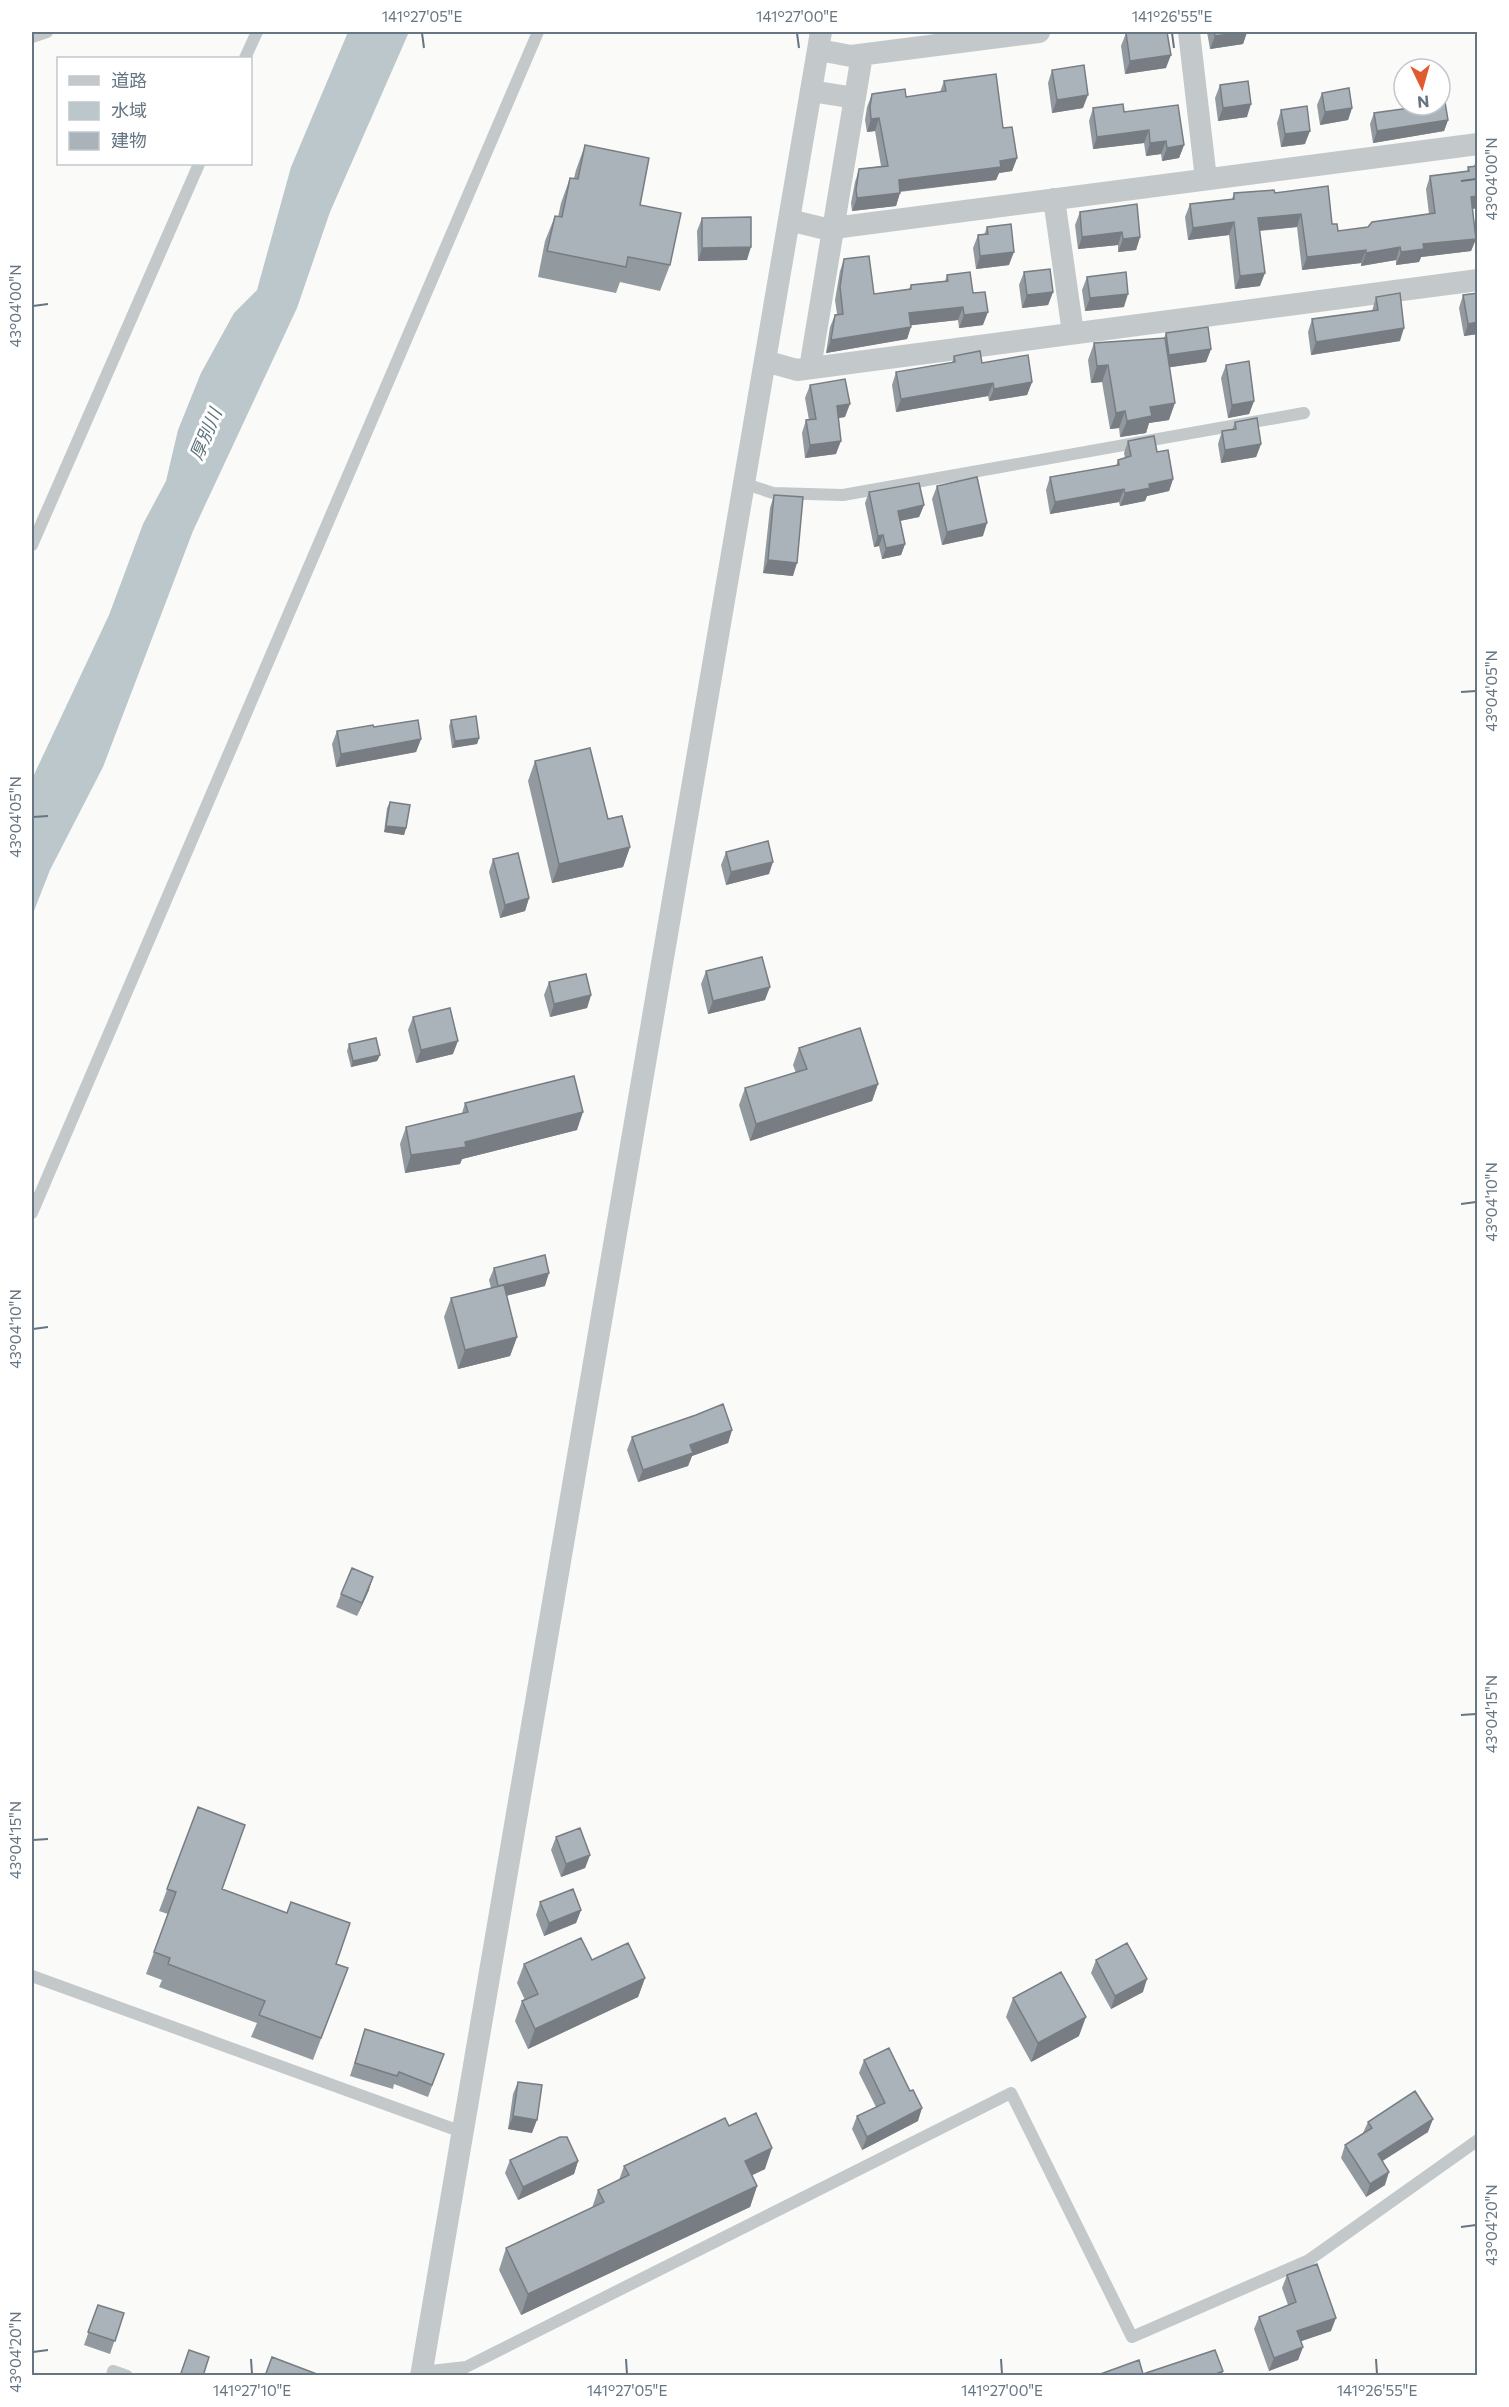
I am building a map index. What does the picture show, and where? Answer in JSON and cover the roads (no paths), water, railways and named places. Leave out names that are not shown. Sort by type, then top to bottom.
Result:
[{"type":"street","points":[[421,2374],[820,41],[851,56],[1039,32]]},
{"type":"street","points":[[1189,32],[1206,179]]},
{"type":"street","points":[[810,368],[862,55]]},
{"type":"street","points":[[812,91],[855,98]]},
{"type":"street","points":[[789,220],[826,229],[1478,144]]},
{"type":"street","points":[[1054,199],[1073,333]]},
{"type":"street","points":[[765,361],[797,370],[1478,280]]},
{"type":"lane","points":[[32,38],[47,32]]},
{"type":"lane","points":[[245,57],[257,32]]},
{"type":"lane","points":[[32,1213],[538,32]]},
{"type":"lane","points":[[32,545],[199,165]]},
{"type":"lane","points":[[744,483],[773,493],[843,495],[1304,413]]},
{"type":"lane","points":[[32,1976],[462,2132]]},
{"type":"lane","points":[[421,2374],[466,2367],[1011,2092],[1132,2337],[1309,2260],[1478,2140]]},
{"type":"lane","points":[[112,2376],[113,2371],[127,2376]]},
{"type":"water","name":"厚別川","points":[[348,32],[409,32],[330,212],[297,308],[193,531],[103,767],[50,870],[32,916],[32,779],[109,615],[143,524],[166,481],[178,430],[201,373],[234,313],[257,290],[291,167]]}]
